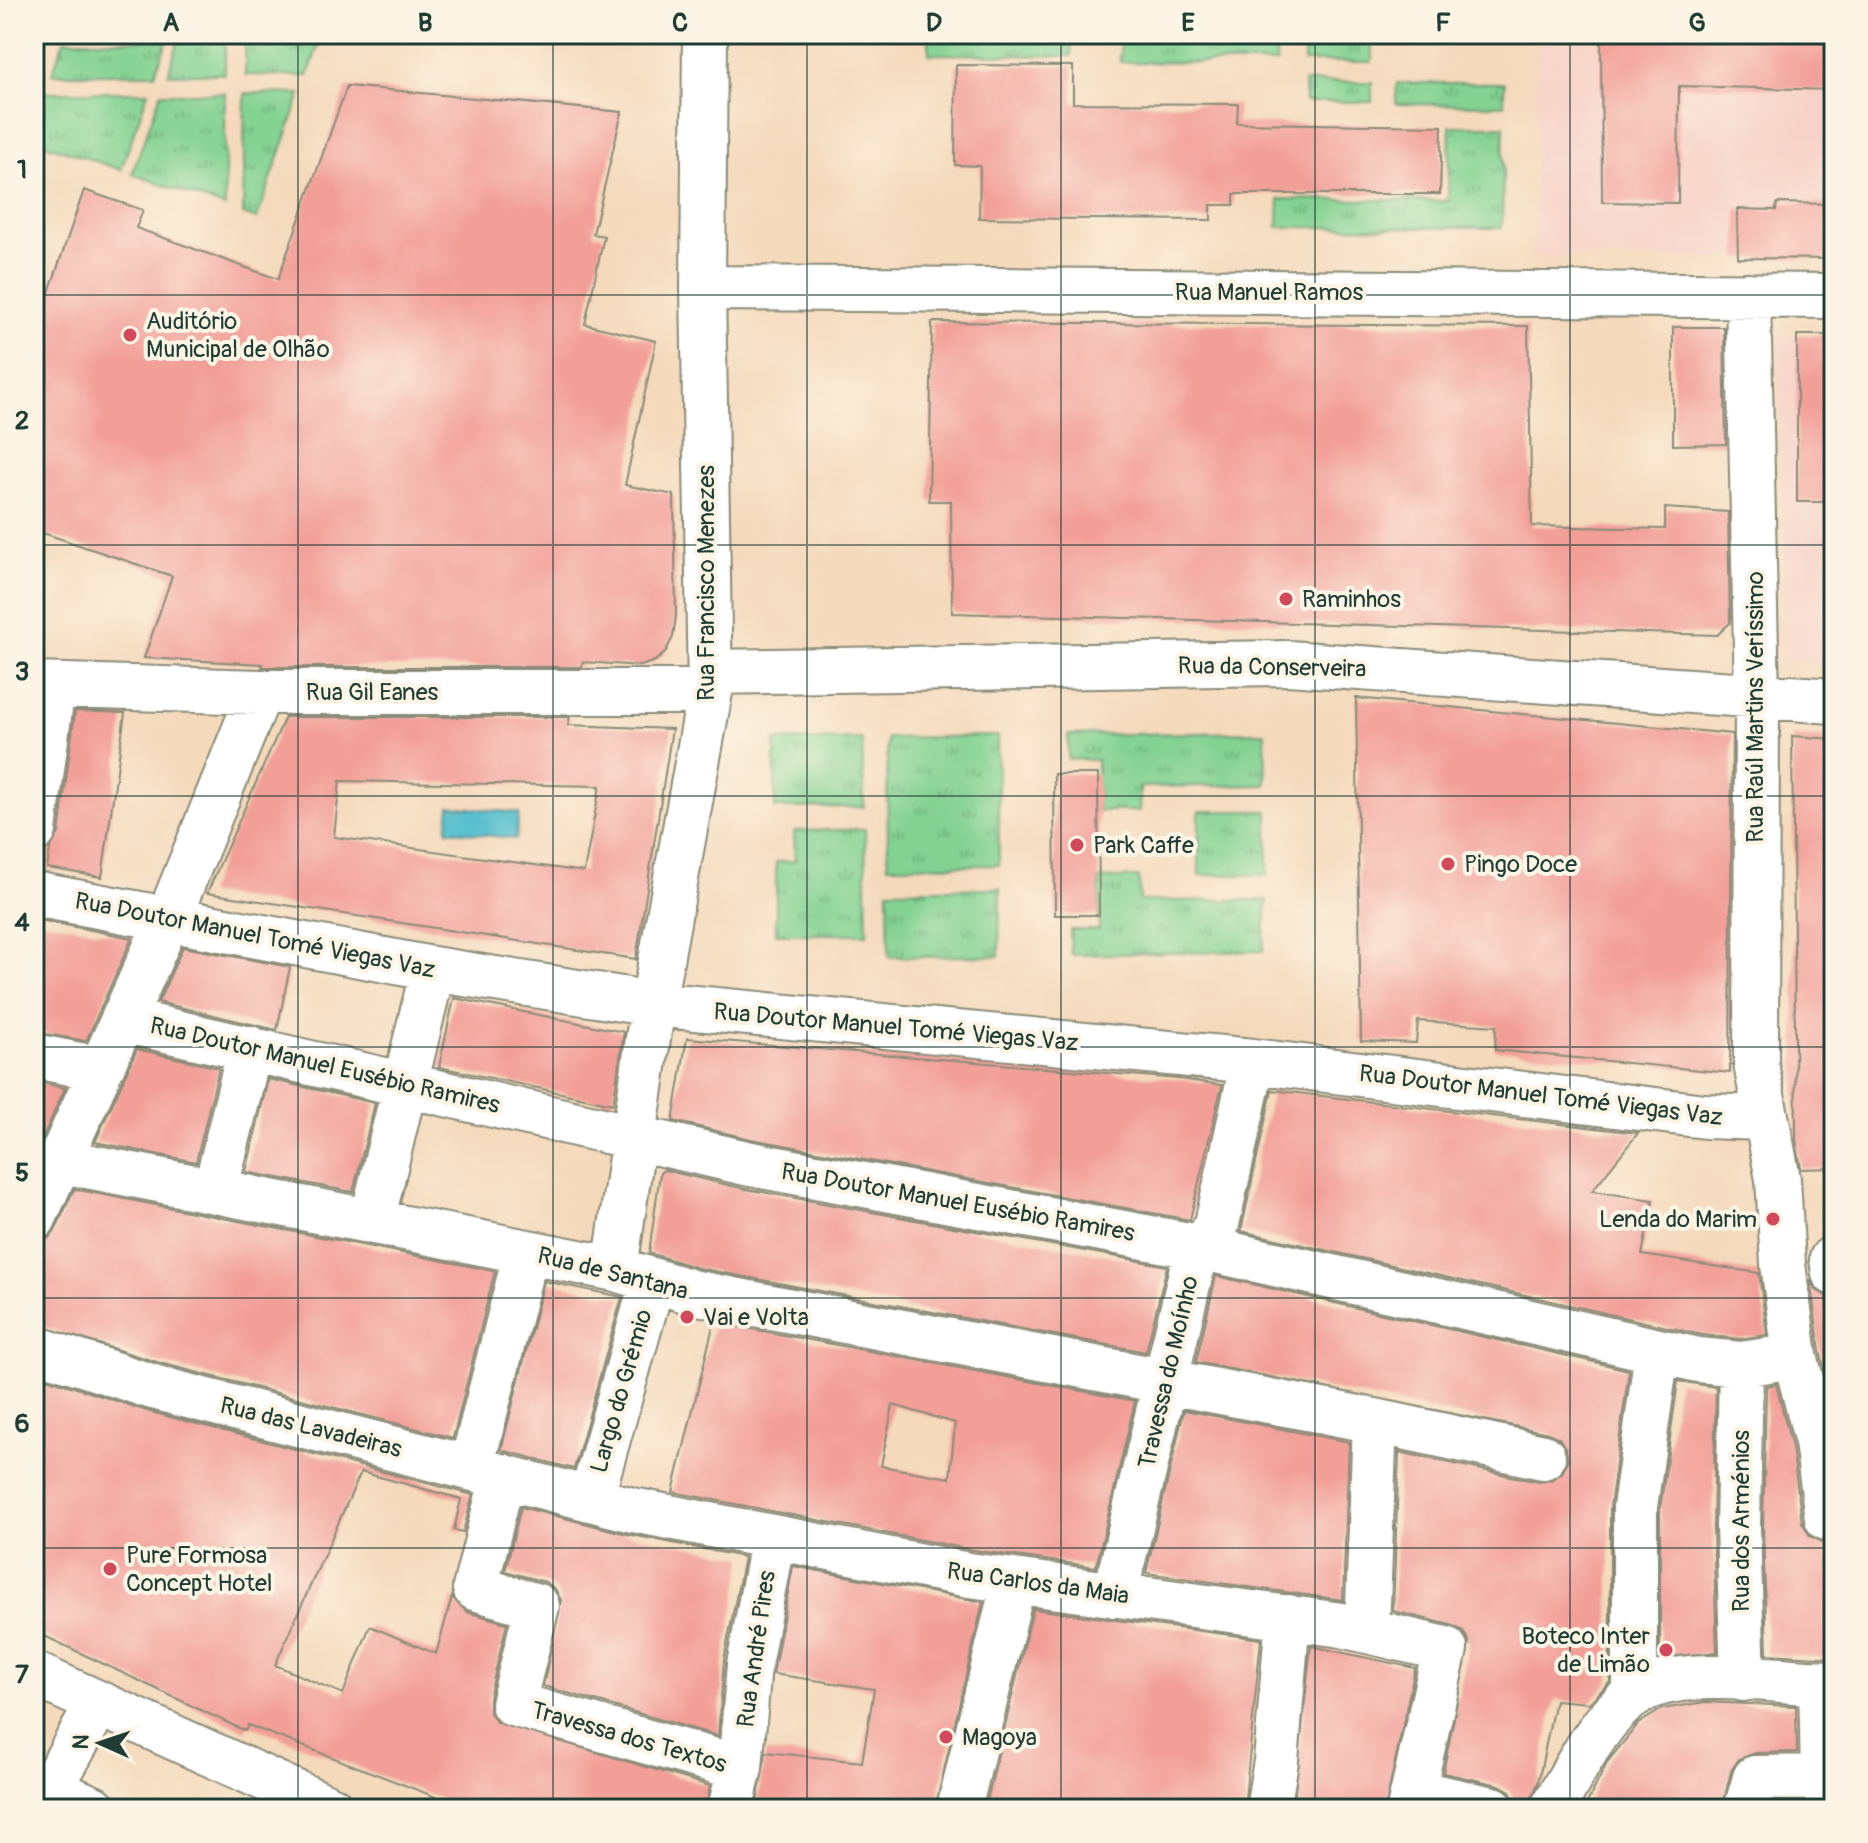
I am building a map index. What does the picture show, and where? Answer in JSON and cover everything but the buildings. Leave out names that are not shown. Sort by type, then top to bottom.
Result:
[{"type":"street","name":"Rua Francisco Menezes","points":[[633,1276],[636,1136],[653,1004],[710,682],[703,288],[705,34]]},
{"type":"street","name":"Rua Manuel Ramos","points":[[703,288],[1834,296]]},
{"type":"street","name":"Rua Raúl Martins Veríssimo","points":[[1748,295],[1757,695],[1756,1064],[1778,1179],[1783,1264],[1795,1356],[1826,1442],[1827,1518],[1834,1519]]},
{"type":"street","name":"Rua da Conserveira","points":[[710,682],[1288,663],[1834,701]]},
{"type":"street","name":"Rua Gil Eanes","points":[[43,686],[260,692],[710,682]]},
{"type":"street","points":[[34,830],[43,686]]},
{"type":"street","points":[[34,1218],[169,917],[260,692]]},
{"type":"street","name":"Rua Doutor Manuel Tomé Viegas Vaz","points":[[34,894],[433,969],[653,1004],[1253,1061],[1705,1116],[1764,1118]]},
{"type":"street","points":[[372,1221],[433,969]]},
{"type":"street","name":"Rua Doutor Manuel Eusébio Ramires","points":[[123,1020],[406,1082],[746,1163],[1204,1248],[1657,1352],[1741,1364],[1795,1356]]},
{"type":"street","points":[[215,1191],[250,1048]]},
{"type":"street","points":[[34,1056],[101,1069]]},
{"type":"street","name":"Travessa do Moínho","points":[[1115,1595],[1192,1268],[1217,1224],[1253,1061]]},
{"type":"street","name":"Rua de Santana","points":[[61,1161],[1543,1457]]},
{"type":"street","points":[[487,1472],[526,1252]]},
{"type":"street","name":"Largo do Grémio","points":[[591,1499],[633,1276]]},
{"type":"street","name":"Rua das Lavadeiras","points":[[34,1348],[153,1387],[633,1510]]},
{"type":"street","points":[[1635,1695],[1635,1507],[1657,1352]]},
{"type":"street","name":"Rua dos Arménios","points":[[1741,1364],[1738,1528],[1743,1679]]},
{"type":"street","points":[[1367,1631],[1375,1421]]},
{"type":"street","name":"Travessa dos Textos","points":[[487,1472],[475,1588],[537,1606],[513,1704],[735,1789]]},
{"type":"street","name":"Rua Carlos da Maia","points":[[633,1510],[1014,1581],[1288,1617],[1445,1649],[1412,1800]]},
{"type":"street","name":"Rua André Pires","points":[[735,1789],[749,1665],[773,1537]]},
{"type":"street","points":[[959,1809],[1014,1581]]},
{"type":"street","points":[[1268,1809],[1276,1761],[1288,1617]]},
{"type":"street","points":[[34,1674],[97,1706],[332,1809]]},
{"type":"street","points":[[1552,1809],[1600,1729],[1635,1695],[1671,1680],[1828,1683],[1826,1793],[1755,1778],[1746,1809]]},
{"type":"street","points":[[95,1809],[42,1794],[97,1706]]},
{"type":"street","points":[[1412,1800],[1493,1809]]},
{"type":"shaded area","points":[[1537,34],[1834,34],[1834,259],[1534,256]]},
{"type":"shaded area","points":[[1779,335],[1834,335],[1834,666],[1786,662]]},
{"type":"green space","points":[[1304,34],[1372,34],[1372,62],[1304,62]]},
{"type":"green space","points":[[929,38],[1072,40],[1071,56],[929,54]]},
{"type":"green space","points":[[1120,39],[1277,41],[1276,63],[1120,62]]},
{"type":"green space","points":[[64,40],[167,41],[155,74],[52,74]]},
{"type":"green space","points":[[320,41],[308,76],[245,75],[245,42]]},
{"type":"green space","points":[[178,42],[225,42],[225,74],[168,74]]},
{"type":"green space","points":[[1304,82],[1372,82],[1372,102],[1305,102]]},
{"type":"green space","points":[[1397,83],[1504,83],[1504,105],[1396,104]]},
{"type":"green space","points":[[46,92],[148,92],[121,170],[34,140],[34,124]]},
{"type":"green space","points":[[161,93],[225,93],[225,207],[132,174]]},
{"type":"green space","points":[[245,93],[301,94],[257,219],[243,214]]},
{"type":"green space","points":[[1450,126],[1504,126],[1502,228],[1278,227],[1279,199],[1448,201]]},
{"type":"green space","points":[[1265,732],[1266,785],[1140,787],[1139,811],[1098,811],[1097,760],[1068,759],[1068,735]]},
{"type":"green space","points":[[997,736],[999,865],[888,866],[887,738]]},
{"type":"green space","points":[[862,739],[864,807],[775,808],[775,741]]},
{"type":"green space","points":[[1199,811],[1268,811],[1268,875],[1199,875]]},
{"type":"green space","points":[[865,829],[867,934],[776,934],[776,862],[795,861],[794,831]]},
{"type":"green space","points":[[1139,877],[1140,901],[1267,900],[1263,951],[1071,955],[1070,930],[1099,930],[1099,879]]},
{"type":"green space","points":[[1000,888],[999,956],[889,957],[888,890]]},
{"type":"water","points":[[450,806],[519,813],[516,839],[447,830]]},
{"type":"place","name":"Auditório Municipal de Olhão","points":[[130,335]]},
{"type":"place","name":"Raminhos","points":[[1286,599]]},
{"type":"place","name":"Park Caffe","points":[[1077,845]]},
{"type":"place","name":"Pingo Doce","points":[[1448,864]]},
{"type":"place","name":"Lenda do Marim","points":[[1773,1219]]},
{"type":"place","name":"Vai e Volta","points":[[687,1317]]},
{"type":"place","name":"Pure Formosa Concept Hotel","points":[[110,1569]]},
{"type":"place","name":"Boteco Inter de Limão","points":[[1666,1650]]},
{"type":"place","name":"Magoya","points":[[946,1737]]}]
